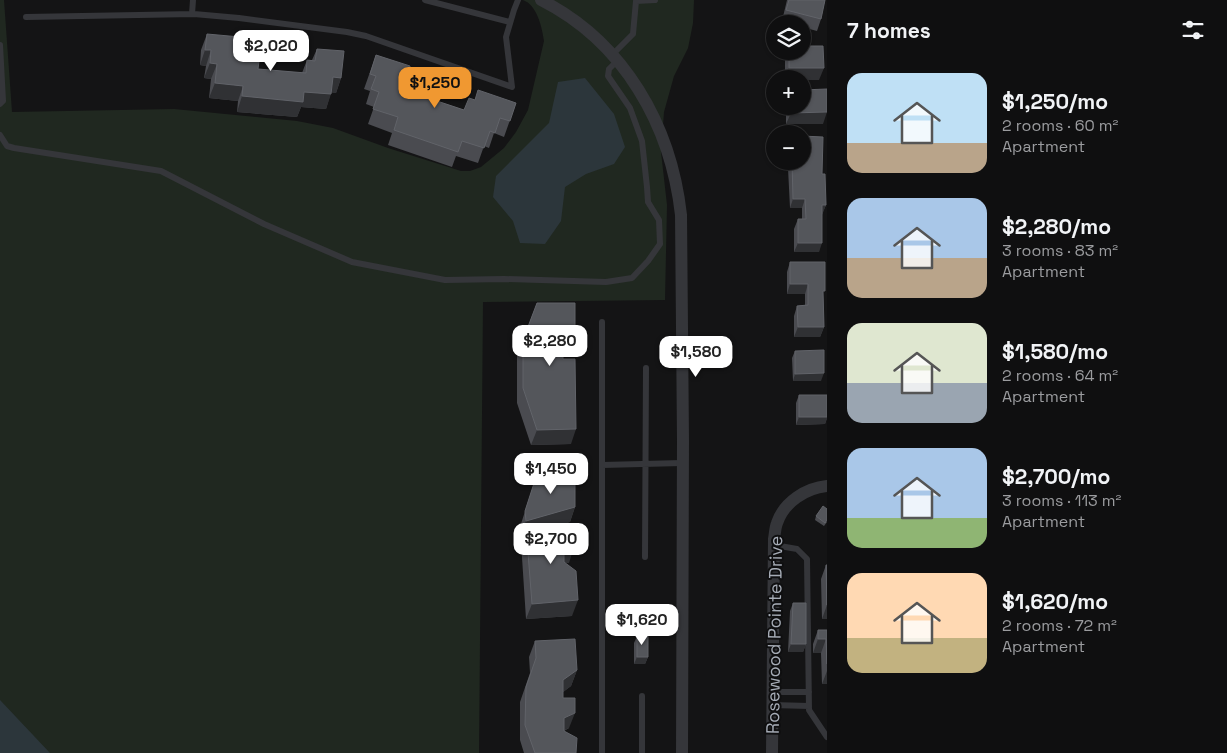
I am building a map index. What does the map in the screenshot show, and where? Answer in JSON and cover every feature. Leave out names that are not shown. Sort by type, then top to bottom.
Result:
[{"type":"street","points":[[541,0],[560,10],[596,38],[628,74],[658,124],[673,168],[680,199],[682,753]]},
{"type":"street","name":"Rosewood Pointe Drive","points":[[772,753],[774,545],[777,523],[784,509],[796,498],[811,489],[827,486]]},
{"type":"lane","points":[[192,14],[193,0]]},
{"type":"lane","points":[[425,0],[510,22]]},
{"type":"lane","points":[[26,16],[192,14],[347,32],[366,36],[512,87],[506,37],[518,0]]},
{"type":"lane","points":[[0,135],[6,146],[14,148],[161,171],[264,224],[352,262],[445,280],[504,279],[606,282],[632,278],[648,261],[660,244],[659,220],[648,202],[642,141],[630,108],[608,76],[614,58],[633,34],[636,1],[655,0]]},
{"type":"lane","points":[[0,45],[3,101],[0,104]]},
{"type":"lane","points":[[602,322],[602,753]]},
{"type":"lane","points":[[644,557],[646,368]]},
{"type":"lane","points":[[602,465],[682,463]]},
{"type":"lane","points":[[774,545],[797,549],[807,559],[809,710],[827,737]]},
{"type":"lane","points":[[773,692],[809,692]]},
{"type":"lane","points":[[642,696],[642,753]]},
{"type":"lane","points":[[772,705],[809,706]]},
{"type":"shaded area","points":[[0,0],[4,0],[12,112],[174,109],[297,121],[333,128],[461,171],[470,171],[481,167],[504,148],[516,132],[528,110],[544,41],[535,11],[523,0],[694,0],[693,23],[688,48],[674,76],[664,112],[661,152],[667,205],[665,300],[483,302],[479,753],[0,753]]},
{"type":"shaded area","points":[[585,78],[614,114],[625,147],[614,164],[586,174],[565,187],[561,221],[545,244],[520,243],[513,221],[493,197],[496,176],[549,123],[558,82]]},
{"type":"shaded area","points":[[0,700],[50,753],[0,753]]},
{"type":"building","points":[[789,0],[825,0],[821,19],[786,10]]},
{"type":"building","points":[[207,34],[240,37],[244,51],[260,53],[258,69],[306,73],[307,60],[315,61],[317,49],[344,51],[341,78],[333,77],[331,94],[304,92],[303,102],[242,96],[243,86],[215,83],[217,64],[210,63],[211,50],[205,50]]},
{"type":"building","points":[[811,46],[823,46],[824,68],[789,68],[789,60],[811,60]]},
{"type":"building","points":[[376,55],[410,66],[410,81],[428,87],[425,97],[464,110],[469,98],[475,100],[478,90],[516,103],[510,121],[500,118],[495,133],[490,131],[484,148],[462,141],[458,152],[394,130],[398,117],[373,109],[379,92],[371,89],[376,76],[370,74]]},
{"type":"building","points":[[827,89],[827,112],[811,112],[811,90]]},
{"type":"building","points":[[811,136],[823,137],[822,174],[825,174],[826,205],[822,205],[822,243],[798,243],[798,219],[806,219],[805,199],[793,199],[792,170],[811,170]]},
{"type":"building","points":[[790,262],[825,262],[825,291],[823,291],[824,327],[798,327],[797,306],[808,305],[808,284],[790,284]]},
{"type":"building","points":[[537,303],[575,303],[575,340],[563,340],[563,359],[575,359],[576,429],[537,430],[523,388],[523,340]]},
{"type":"building","points":[[824,350],[824,373],[795,374],[795,351]]},
{"type":"building","points":[[799,395],[827,395],[827,417],[799,417]]},
{"type":"building","points":[[537,474],[575,474],[575,507],[526,521],[525,511]]},
{"type":"building","points":[[823,506],[827,509],[827,520],[825,523],[816,516]]},
{"type":"building","points":[[526,527],[575,527],[574,547],[564,547],[564,562],[576,571],[578,600],[532,604]]},
{"type":"building","points":[[826,565],[827,565],[827,605]]},
{"type":"building","points":[[793,603],[806,603],[806,644],[791,644]]},
{"type":"building","points":[[818,630],[827,630],[827,664],[826,639],[818,639]]},
{"type":"building","points":[[637,636],[648,636],[648,657],[637,657]]},
{"type":"building","points":[[575,639],[577,670],[563,680],[563,698],[575,698],[575,713],[564,718],[564,731],[577,738],[576,753],[535,753],[525,725],[526,687],[536,658],[535,641]]}]
